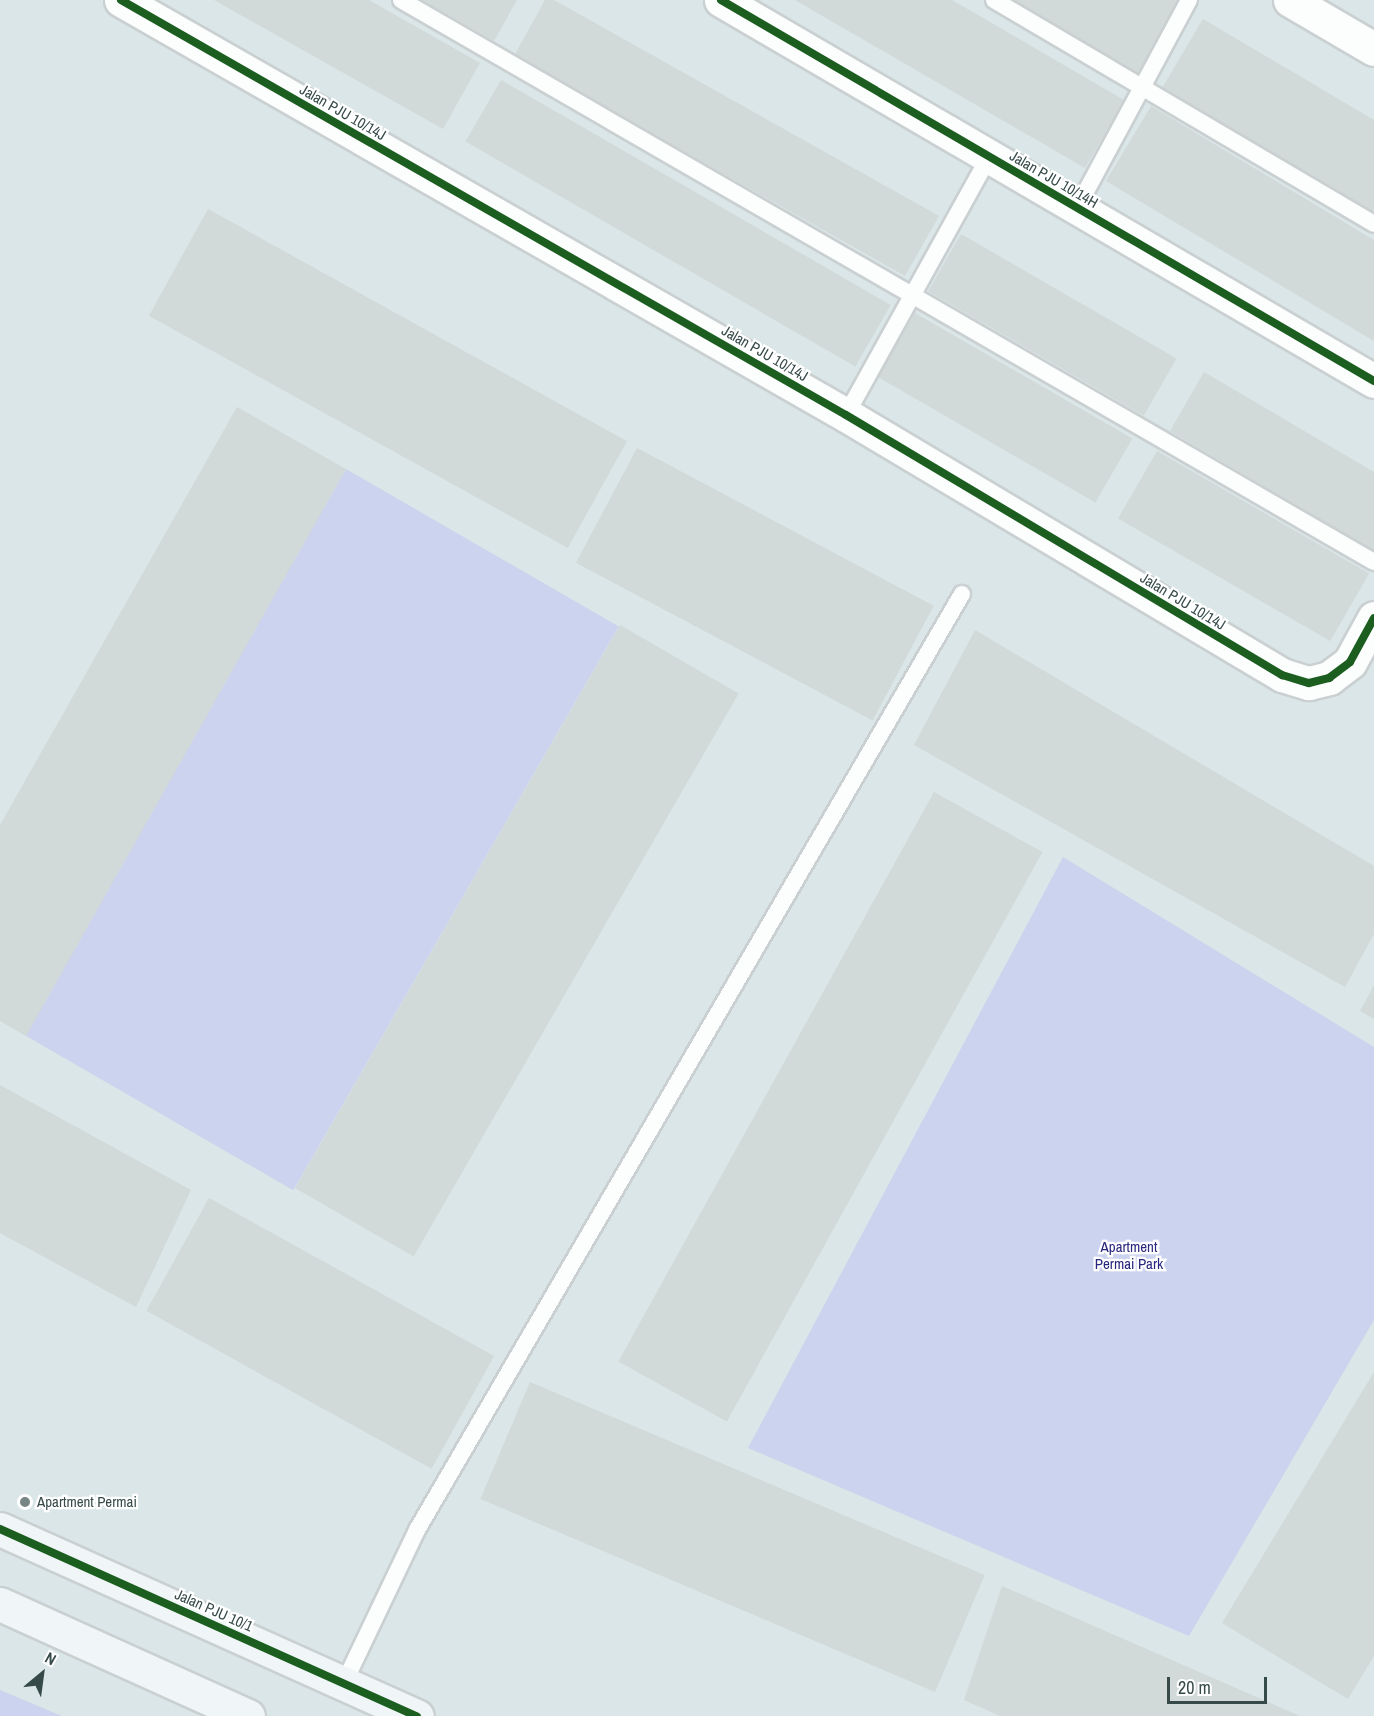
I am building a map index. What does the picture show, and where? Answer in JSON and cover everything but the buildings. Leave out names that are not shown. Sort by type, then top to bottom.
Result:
[{"type":"street","name":"Jalan PJU 10/14J","points":[[121,0],[846,415],[1282,675],[1309,683],[1329,678],[1350,662],[1374,618]]},
{"type":"street","name":"Jalan PJU 10/14H","points":[[721,0],[1374,381]]},
{"type":"street","points":[[1290,0],[1374,49]]},
{"type":"street","name":"Jalan PJU 10/1","points":[[0,1529],[417,1716]]},
{"type":"street","points":[[0,1604],[248,1716]]},
{"type":"street","points":[[344,1683],[369,1716]]},
{"type":"lane","points":[[400,0],[1374,562]]},
{"type":"lane","points":[[994,0],[1142,85],[1374,224]]},
{"type":"lane","points":[[1077,208],[1189,0]]},
{"type":"lane","points":[[846,415],[989,157]]},
{"type":"lane","points":[[344,1683],[417,1530],[962,594]]},
{"type":"shaded area","points":[[0,0],[1374,0],[1374,1716],[0,1716]]},
{"type":"green space","points":[[346,469],[619,626],[293,1190],[21,1033]]},
{"type":"green space","name":"Apartment Permai Park","points":[[1063,857],[1374,1047],[1374,1320],[1189,1636],[748,1448]]},
{"type":"green space","points":[[0,1690],[62,1716],[0,1716]]},
{"type":"cycle path","points":[[121,0],[846,415],[1282,675],[1309,683],[1329,678],[1350,662],[1374,618]]},
{"type":"cycle path","points":[[721,0],[1374,381]]},
{"type":"cycle path","points":[[0,1529],[417,1716]]},
{"type":"place","name":"Apartment Permai","points":[[25,1502]]}]
